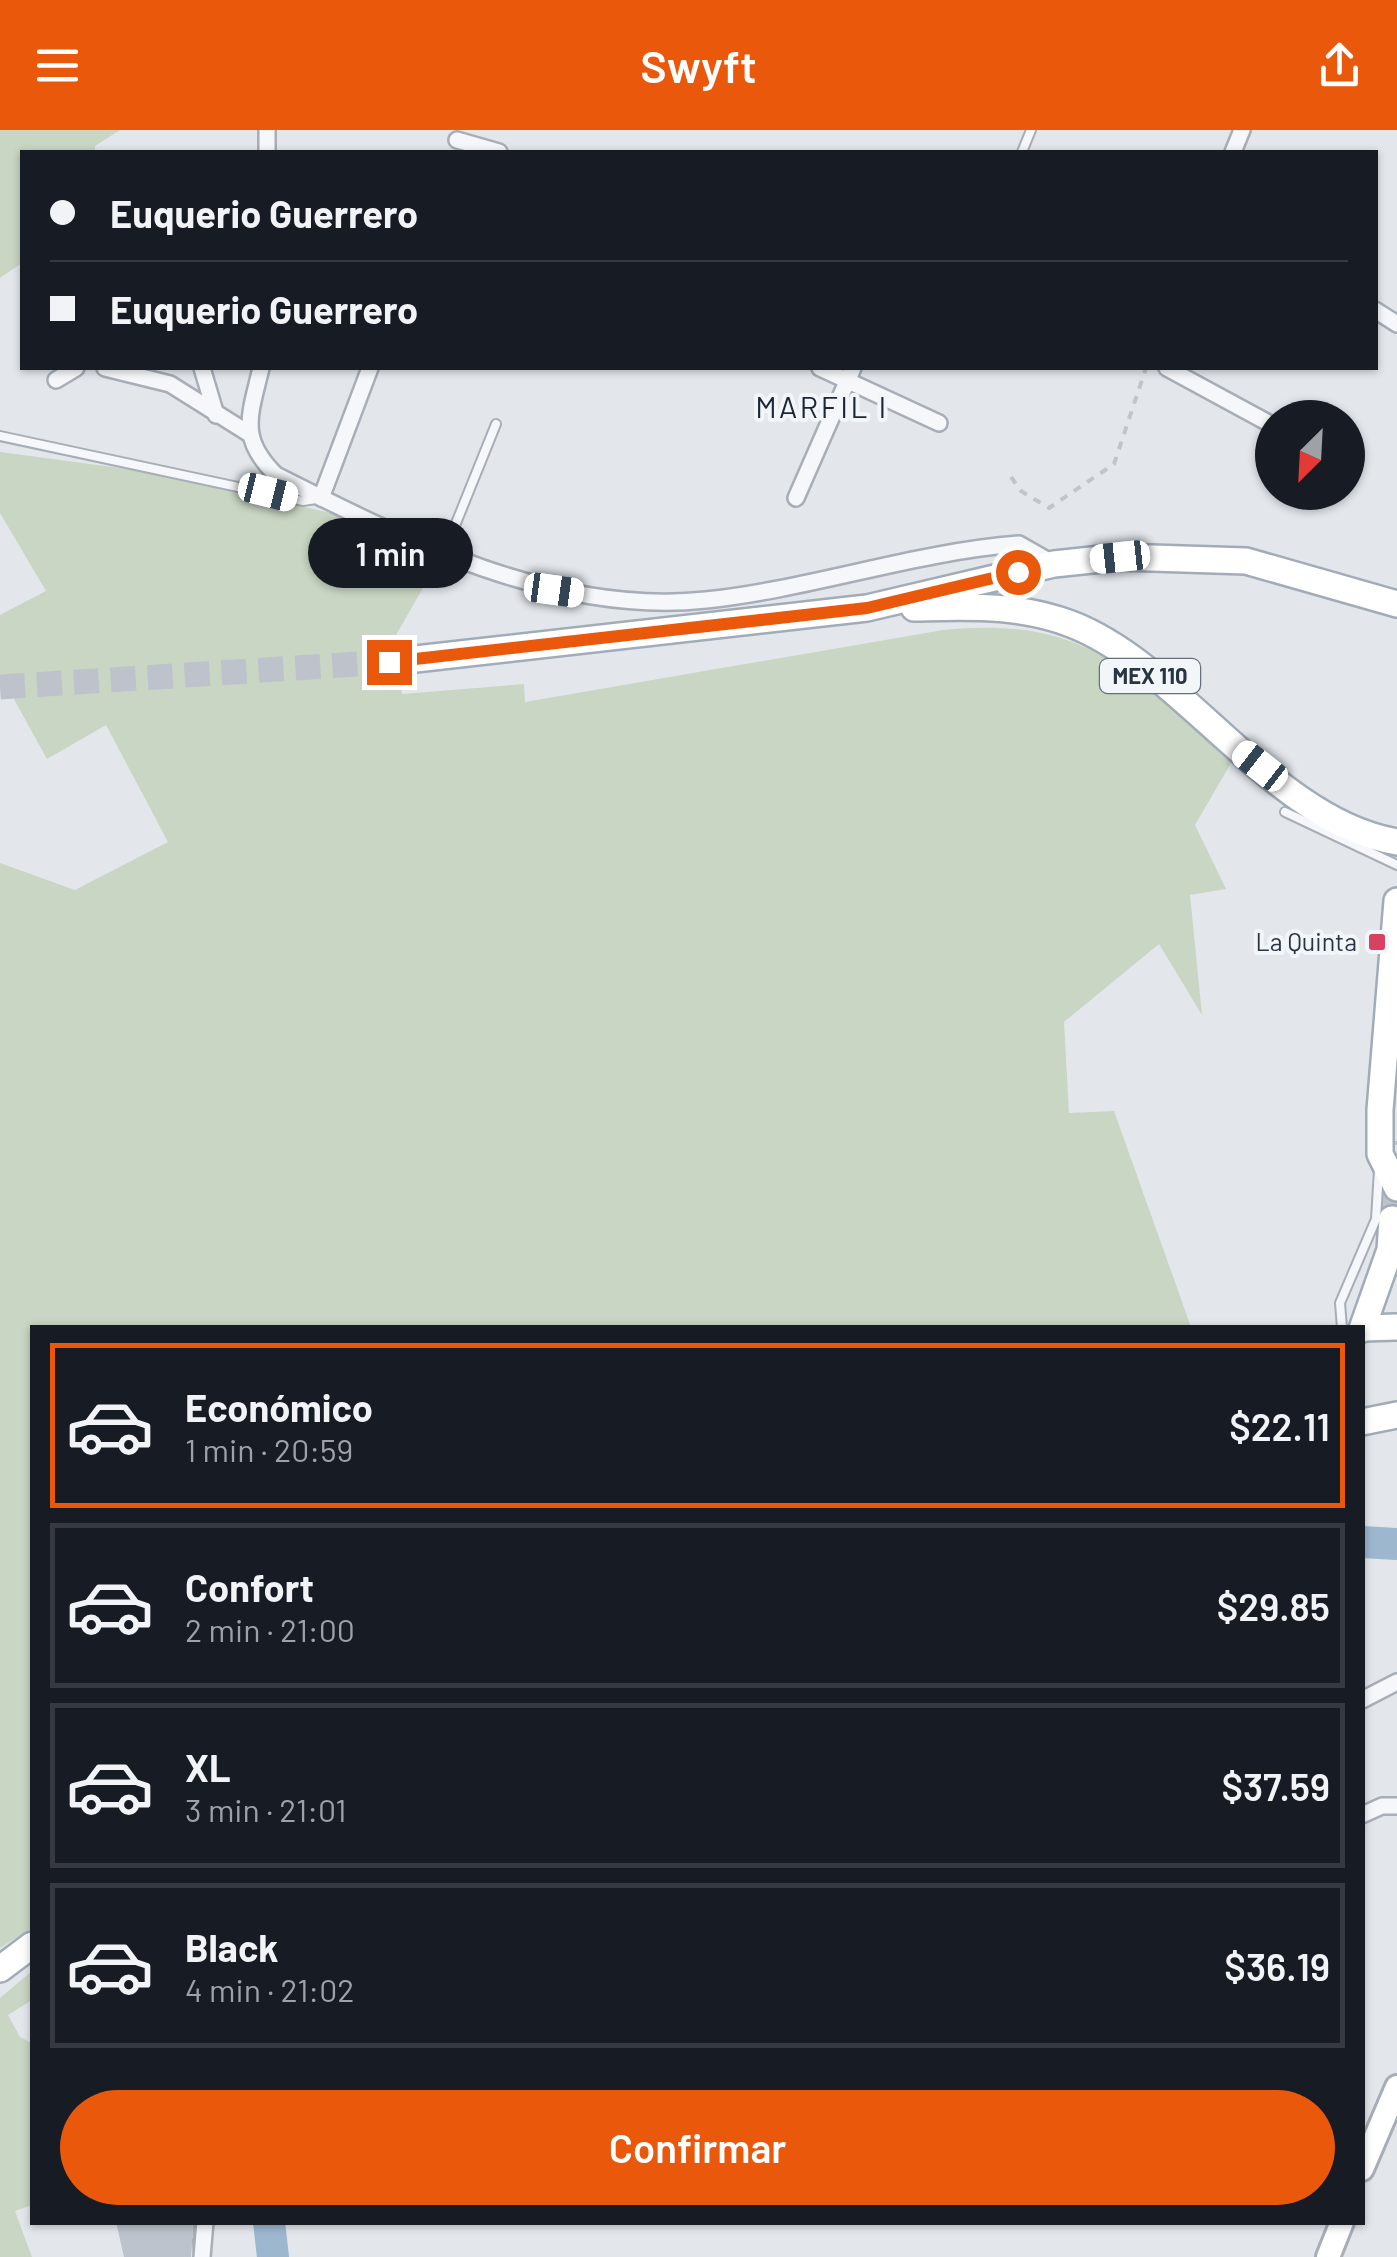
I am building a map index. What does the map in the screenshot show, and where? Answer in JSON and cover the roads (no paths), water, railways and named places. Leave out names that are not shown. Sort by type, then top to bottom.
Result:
[{"type":"main road","name":"MEX 110","points":[[867,608],[1054,564],[1120,557],[1246,562],[1397,604]]},
{"type":"main road","name":"MEX 110","points":[[389,662],[867,608],[998,607],[1074,625],[1124,656],[1308,802],[1355,830],[1397,842]]},
{"type":"main road","points":[[1397,901],[1389,968],[1386,1147],[1397,1188]]},
{"type":"main road","points":[[1386,1147],[1397,1080]]},
{"type":"main road","points":[[1364,1325],[1390,1250],[1392,1218]]},
{"type":"main road","points":[[1365,1328],[1397,1327]]},
{"type":"main road","points":[[0,1969],[30,1946]]},
{"type":"main road","points":[[1365,2163],[1397,2087]]},
{"type":"main road","points":[[1328,2257],[1341,2225]]},
{"type":"street","points":[[457,141],[491,150]]},
{"type":"street","points":[[56,380],[73,370]]},
{"type":"street","points":[[113,370],[170,384],[248,432]]},
{"type":"street","points":[[203,370],[216,415]]},
{"type":"street","points":[[261,370],[248,432],[256,456],[276,475],[444,552],[554,590],[631,601],[704,601],[1019,544],[1054,564]]},
{"type":"street","points":[[321,498],[369,370]]},
{"type":"street","points":[[1170,370],[1255,416]]},
{"type":"street","points":[[796,498],[850,374],[938,423]]},
{"type":"street","points":[[1365,1698],[1397,1682]]},
{"type":"street","points":[[1365,1814],[1382,1806],[1397,1806]]},
{"type":"street","points":[[202,2257],[205,2225]]},
{"type":"lane","points":[[444,552],[496,424]]},
{"type":"lane","points":[[0,436],[303,501],[321,498]]},
{"type":"lane","points":[[1285,812],[1397,865]]},
{"type":"lane","points":[[1342,1325],[1340,1303],[1376,1218],[1386,1147]]},
{"type":"waterway","points":[[1365,1542],[1397,1544]]},
{"type":"waterway","points":[[269,2225],[273,2257]]},
{"type":"tunnel","points":[[0,687],[389,662]]},
{"type":"tunnel","points":[[1392,1219],[1393,1141]]},
{"type":"place","name":"La Quinta","points":[[1377,942]]},
{"type":"district","name":"MARFIL I","points":[[822,408]]}]
